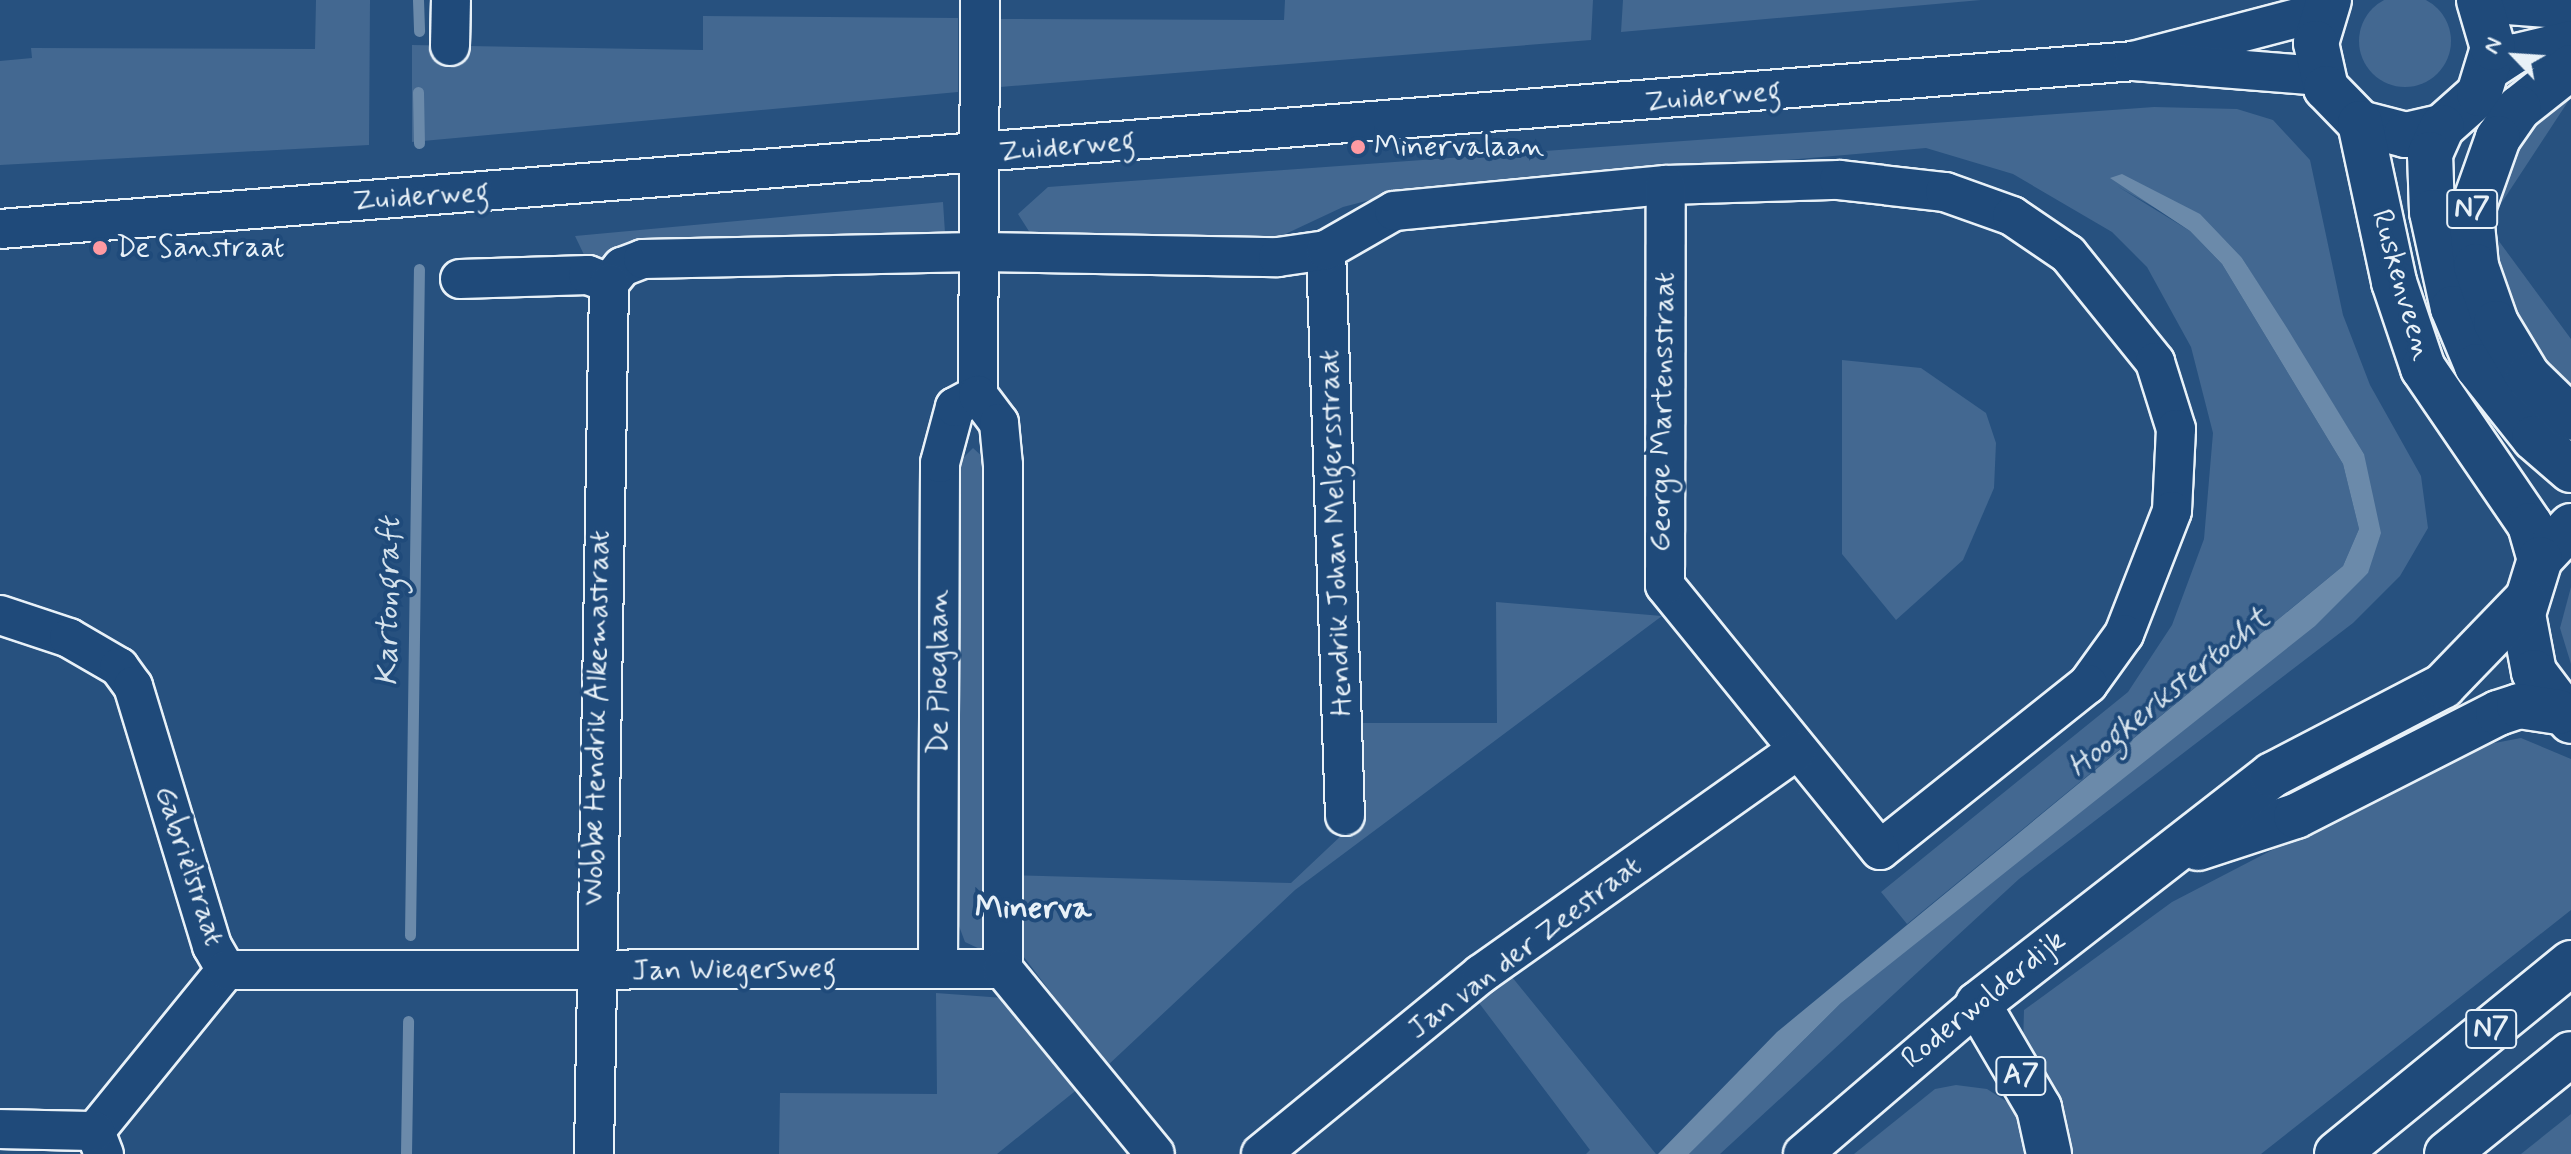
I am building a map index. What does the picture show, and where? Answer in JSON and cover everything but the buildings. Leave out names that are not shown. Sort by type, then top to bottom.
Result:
[{"type":"main road","points":[[2327,5],[2316,43],[2321,76],[2360,123],[2394,135],[2442,127],[2471,104],[2489,71],[2492,36],[2480,1]]},
{"type":"main road","name":"N7","points":[[2571,67],[2519,108],[2498,138],[2471,214],[2476,266],[2501,333],[2528,376],[2571,418]]},
{"type":"main road","name":"Ruskenveen","points":[[2360,123],[2394,282],[2423,368],[2530,525],[2540,559]]},
{"type":"main road","name":"Ruskenveen","points":[[2442,127],[2430,154],[2432,212],[2453,308],[2477,366],[2534,438],[2571,470]]},
{"type":"main road","points":[[2565,717],[2526,650],[2524,602],[2540,559],[2571,526]]},
{"type":"main road","name":"Roderwolderdijk","points":[[1978,1004],[2173,856],[2272,775],[2443,686],[2524,602]]},
{"type":"main road","name":"Roderwolderdijk","points":[[2173,856],[2296,816],[2498,713],[2519,706],[2565,717]]},
{"type":"main road","name":"N7","points":[[2337,1154],[2571,963]]},
{"type":"main road","name":"A7","points":[[1978,1004],[2039,1108],[2049,1154]]},
{"type":"main road","name":"N7","points":[[2447,1154],[2571,1054]]},
{"type":"street","points":[[450,46],[451,0]]},
{"type":"street","points":[[978,395],[983,252],[980,0]]},
{"type":"street","points":[[2480,1],[2571,10]]},
{"type":"street","name":"Zuiderweg","points":[[2134,61],[2189,40],[2300,22],[2327,5]]},
{"type":"street","points":[[2489,71],[2517,53],[2571,40]]},
{"type":"street","name":"Zuiderweg","points":[[0,229],[2134,61],[2321,76]]},
{"type":"street","name":"George Martensstraat","points":[[1839,180],[1945,192],[2012,216],[2068,254],[2155,362],[2176,429],[2172,511],[2124,634],[2088,684],[1880,850],[1796,751],[1665,585],[1666,185],[1839,180]]},
{"type":"street","points":[[460,279],[588,275],[609,283],[622,267],[643,259],[983,252],[1278,257],[1326,250],[1394,211],[1666,185]]},
{"type":"street","name":"Hendrik Johan Melgersstraat","points":[[1326,250],[1345,816]]},
{"type":"street","name":"Wobbe Hendrik Alkemastraat","points":[[594,1154],[594,973],[609,283]]},
{"type":"street","name":"De Ploeglaan","points":[[938,966],[940,463],[955,407],[978,395],[999,423],[1003,465],[1003,969]]},
{"type":"street","name":"Gabriëlstraat","points":[[0,615],[69,638],[119,667],[133,686],[212,946],[226,970],[99,1143]]},
{"type":"street","name":"Jan van der Zeestraat","points":[[1261,1154],[1481,974],[1796,751]]},
{"type":"street","name":"Jan Wiegersweg","points":[[226,970],[594,973],[938,966],[1003,969]]},
{"type":"street","points":[[1003,969],[1155,1154]]},
{"type":"street","name":"Roderwolderdijk","points":[[1803,1154],[1978,1004]]},
{"type":"street","points":[[0,1129],[99,1143]]},
{"type":"shaded area","points":[[2405,-5],[2423,-2],[2438,8],[2448,23],[2451,41],[2448,59],[2438,74],[2423,84],[2405,87],[2387,84],[2372,74],[2362,59],[2359,41],[2362,23],[2372,8],[2387,-2]]},
{"type":"shaded area","points":[[316,0],[370,0],[369,145],[0,165],[0,61],[32,58],[31,48],[315,49]]},
{"type":"shaded area","points":[[1285,0],[1593,0],[1591,40],[1000,87],[1001,19],[1284,20]]},
{"type":"shaded area","points":[[1623,0],[1981,0],[1621,32]]},
{"type":"shaded area","points":[[703,16],[958,18],[958,92],[412,142],[412,45],[703,50]]},
{"type":"shaded area","points":[[2571,83],[2571,97],[2487,225],[2571,339],[2571,396],[2525,344],[2492,265],[2484,224],[2497,163],[2530,115]]},
{"type":"shaded area","points":[[2154,107],[2237,109],[2273,120],[2310,160],[2343,315],[2370,385],[2421,476],[2428,528],[2400,576],[2353,623],[2019,879],[1720,1154],[1689,1154],[1841,1003],[2368,573],[2364,454],[2242,258],[2117,186],[2190,231],[2222,264],[2343,464],[2359,529],[2343,566],[1907,924],[1881,892],[2128,692],[2172,625],[2204,539],[2213,433],[2191,347],[2147,267],[2112,232],[2013,174],[1926,148],[1393,194],[1343,207],[1279,237],[1032,236],[1018,214],[1048,187]]},
{"type":"shaded area","points":[[2122,174],[2200,214],[2242,258],[2287,328],[2364,454],[2381,533],[2368,573],[2315,626],[1841,1003],[1689,1154],[1658,1154],[1777,1032],[2343,566],[2359,529],[2343,464],[2222,264],[2190,231],[2110,178]]},
{"type":"shaded area","points":[[943,202],[945,233],[633,246],[596,262],[587,261],[575,236]]},
{"type":"shaded area","points":[[1842,360],[1921,368],[1986,413],[1996,443],[1994,488],[1963,560],[1896,620],[1842,554]]},
{"type":"shaded area","points":[[973,448],[986,460],[988,943],[982,950],[965,942],[959,926],[960,461]]},
{"type":"shaded area","points":[[2571,587],[2571,664],[2560,628]]},
{"type":"shaded area","points":[[1496,602],[1662,616],[1295,890],[1107,1066],[1017,948],[1010,875],[1291,883],[1362,816],[1363,723],[1497,723]]},
{"type":"shaded area","points":[[2521,738],[2571,759],[2571,910],[2261,1154],[2071,1154],[2066,1117],[2023,1045],[2024,1010],[2172,902],[2468,748]]},
{"type":"shaded area","points":[[1512,977],[1656,1154],[1586,1154],[1590,1150],[1479,1003]]},
{"type":"shaded area","points":[[936,993],[1004,998],[1079,1088],[997,1154],[779,1154],[780,1093],[937,1094]]},
{"type":"shaded area","points":[[1956,1085],[1987,1089],[2020,1110],[2026,1154],[1854,1154],[1935,1089]]},
{"type":"shaded area","points":[[2571,1114],[2571,1154],[2521,1154]]},
{"type":"waterway","name":"Kartongraft","points":[[418,0],[419,31]]},
{"type":"waterway","name":"Kartongraft","points":[[418,92],[419,143]]},
{"type":"waterway","name":"Kartongraft","points":[[410,935],[419,269]]},
{"type":"waterway","name":"Kartongraft","points":[[406,1154],[408,1021]]},
{"type":"place","name":"Minervalaan","points":[[1358,147]]},
{"type":"place","name":"De Sanstraat","points":[[100,248]]},
{"type":"district","name":"Minerva","points":[[1033,908]]},
{"type":"water label","name":"Hoogkerkstertocht","points":[[2169,693]]}]
